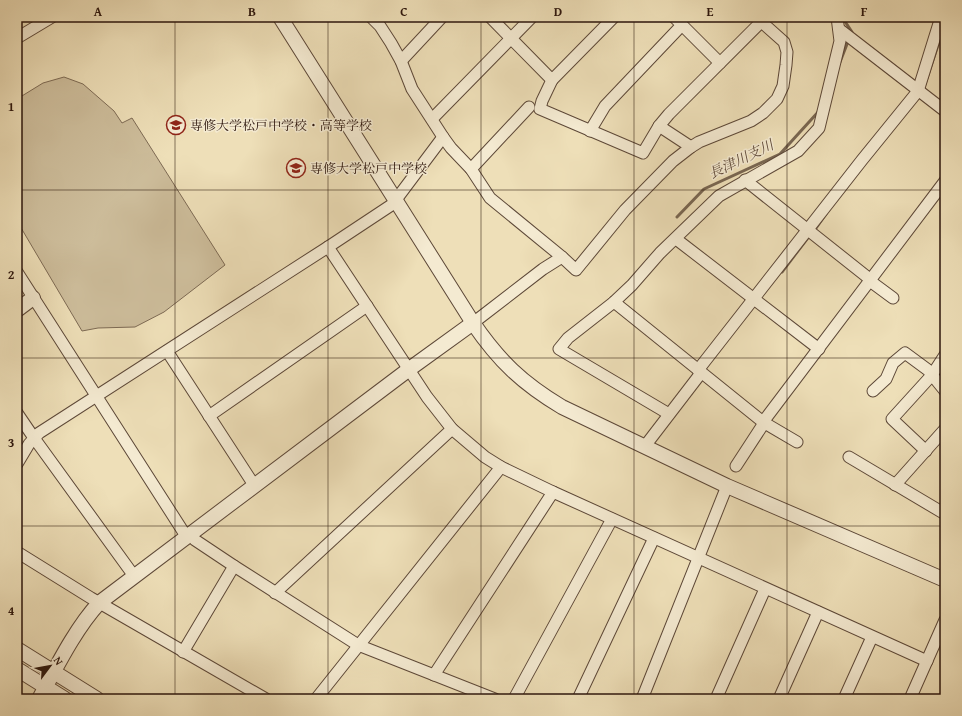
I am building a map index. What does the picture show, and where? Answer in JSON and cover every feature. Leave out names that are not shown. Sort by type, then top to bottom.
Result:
[{"type":"street","points":[[17,38],[52,17]]},
{"type":"street","points":[[280,17],[473,323],[492,349],[508,367],[530,386],[562,407],[727,486],[945,580]]},
{"type":"street","points":[[371,17],[380,26],[391,43],[401,61],[412,89],[443,137],[451,148],[471,169],[490,198],[576,270],[625,210],[673,162],[691,147],[751,121],[767,110],[777,99],[783,86],[787,52],[784,42],[759,20],[669,114],[659,126],[643,153],[540,109],[542,101],[552,80],[614,17]]},
{"type":"street","points":[[401,61],[442,17]]},
{"type":"street","points":[[490,17],[552,80]]},
{"type":"street","points":[[432,119],[532,17]]},
{"type":"street","points":[[674,17],[720,62]]},
{"type":"street","points":[[669,414],[559,349],[568,338],[614,302],[632,285],[660,252],[676,239],[719,196],[798,151],[820,128],[840,41],[840,29],[837,17]]},
{"type":"street","points":[[646,446],[807,229],[918,91],[941,17]]},
{"type":"street","points":[[590,131],[605,106],[682,26]]},
{"type":"street","points":[[840,29],[945,112]]},
{"type":"street","points":[[471,169],[529,107]]},
{"type":"street","points":[[659,126],[691,147]]},
{"type":"street","points":[[17,464],[39,433],[328,248],[396,201],[443,137]]},
{"type":"street","points":[[746,180],[893,298]]},
{"type":"street","points":[[736,466],[764,423],[945,181]]},
{"type":"street","points":[[676,239],[819,349]]},
{"type":"street","points":[[328,248],[427,397],[452,429],[485,456],[501,467],[553,492],[927,661]]},
{"type":"street","points":[[42,693],[53,672],[90,612],[98,603],[408,370],[562,257]]},
{"type":"street","points":[[17,272],[96,396],[188,535],[275,593],[358,645],[495,699]]},
{"type":"street","points":[[17,310],[34,298]]},
{"type":"street","points":[[614,302],[764,423],[797,442]]},
{"type":"street","points":[[209,416],[367,306]]},
{"type":"street","points":[[167,351],[254,485]]},
{"type":"street","points":[[873,391],[886,379],[893,363],[905,353],[928,370],[945,391]]},
{"type":"street","points":[[926,451],[892,419],[932,375],[945,355]]},
{"type":"street","points":[[17,412],[34,438],[134,576]]},
{"type":"street","points":[[275,593],[452,429]]},
{"type":"street","points":[[895,485],[945,429]]},
{"type":"street","points":[[849,457],[945,514]]},
{"type":"street","points":[[316,699],[501,467]]},
{"type":"street","points":[[642,699],[727,486]]},
{"type":"street","points":[[434,675],[553,492]]},
{"type":"street","points":[[514,699],[612,519]]},
{"type":"street","points":[[578,699],[654,538]]},
{"type":"street","points":[[17,552],[98,603],[266,699]]},
{"type":"street","points":[[183,652],[234,566]]},
{"type":"street","points":[[716,699],[765,589]]},
{"type":"street","points":[[779,699],[818,612]]},
{"type":"street","points":[[910,699],[945,620]]},
{"type":"street","points":[[844,699],[872,636]]},
{"type":"street","points":[[17,649],[97,699]]},
{"type":"street","points":[[17,669],[42,693],[65,699]]},
{"type":"shaded area","points":[[64,77],[83,84],[114,111],[122,123],[132,118],[225,265],[164,312],[135,327],[98,328],[82,331],[17,221],[17,99],[43,83]]},
{"type":"waterway","points":[[842,17],[852,32],[851,34]]},
{"type":"waterway","points":[[923,90],[945,24]]},
{"type":"waterway","name":"長津川支川","points":[[840,62],[849,39]]},
{"type":"waterway","name":"長津川支川","points":[[677,217],[704,189],[780,154],[819,111]]},
{"type":"waterway","points":[[814,231],[826,214]]},
{"type":"waterway","points":[[782,272],[810,235]]},
{"type":"place","name":"専修大学松戸中学校・高等学校","points":[[176,125]]},
{"type":"place","name":"専修大学松戸中学校","points":[[296,168]]}]
